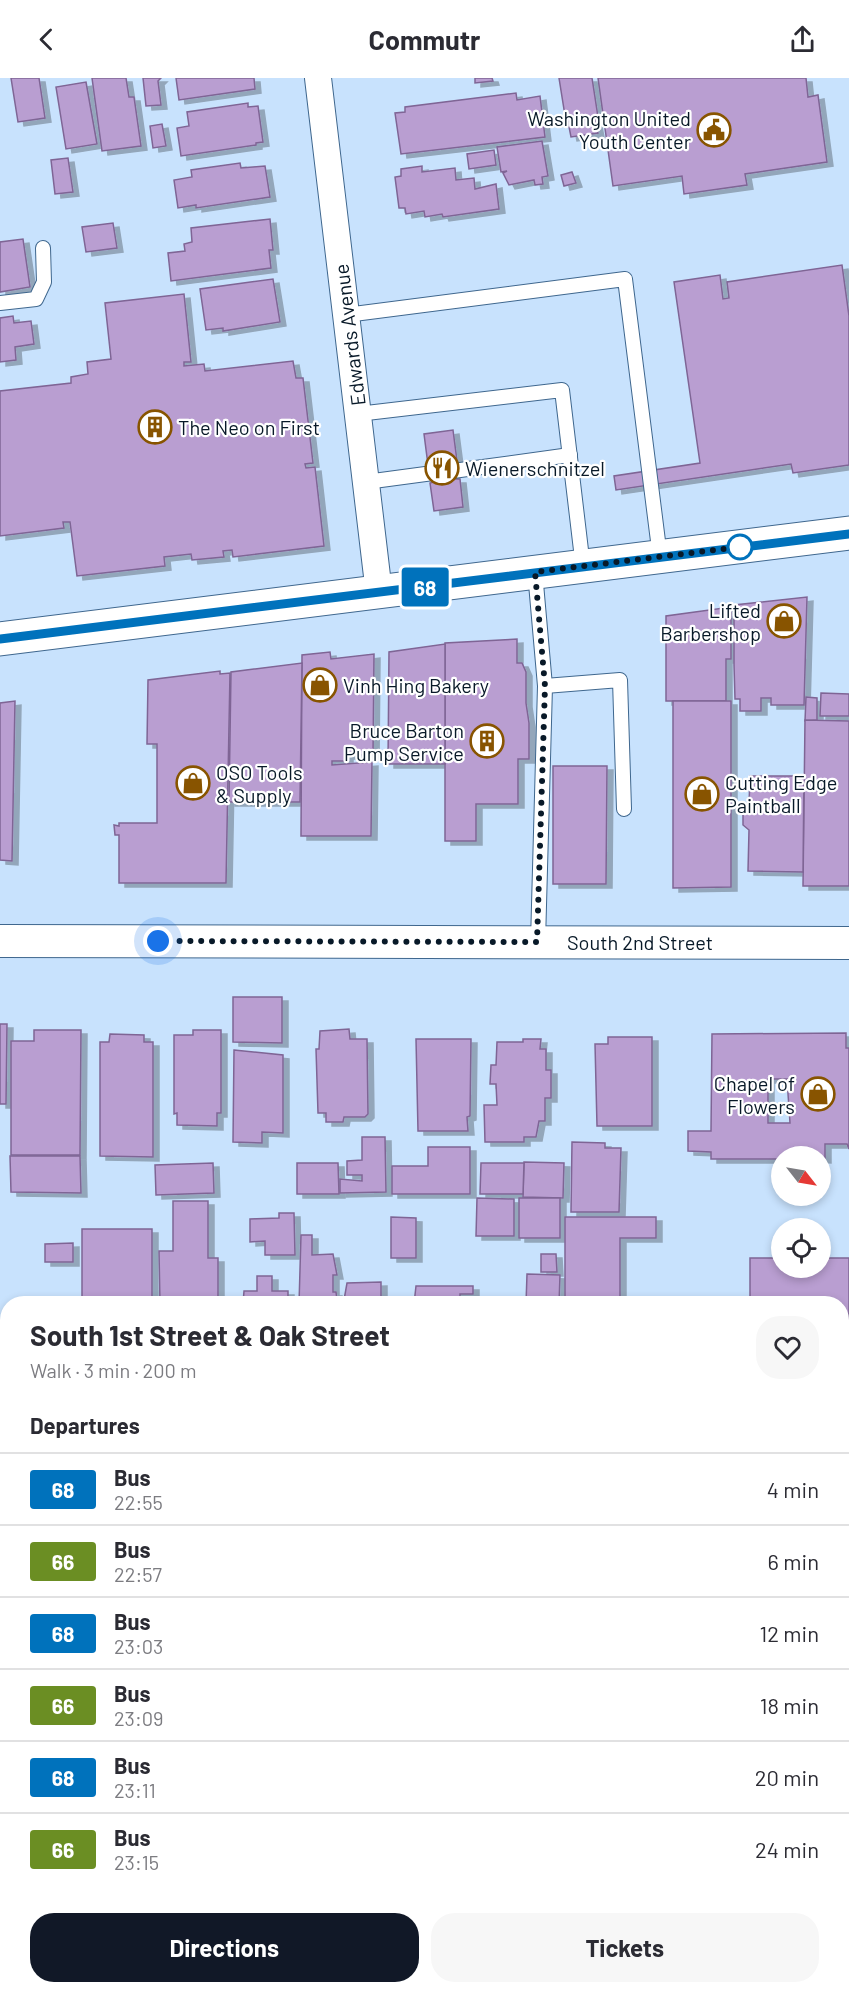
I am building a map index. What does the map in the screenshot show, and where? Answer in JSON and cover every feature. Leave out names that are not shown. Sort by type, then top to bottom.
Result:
[{"type":"main road","points":[[0,639],[849,533]]},
{"type":"street","name":"Edwards Avenue","points":[[318,78],[379,593]]},
{"type":"street","name":"South 2nd Street","points":[[0,941],[849,943]]},
{"type":"lane","points":[[0,303],[36,299],[44,282],[43,248]]},
{"type":"lane","points":[[346,315],[625,279],[660,557]]},
{"type":"lane","points":[[358,414],[562,390],[583,567]]},
{"type":"lane","points":[[453,471],[570,455]]},
{"type":"lane","points":[[366,482],[433,473]]},
{"type":"lane","points":[[535,572],[545,686],[537,942]]},
{"type":"lane","points":[[545,686],[620,680],[624,809]]},
{"type":"building","points":[[11,78],[39,78],[45,118],[18,122]]},
{"type":"building","points":[[92,78],[126,78],[129,97],[134,97],[141,146],[102,151]]},
{"type":"building","points":[[143,78],[161,78],[158,81],[161,105],[146,106]]},
{"type":"building","points":[[176,78],[254,78],[255,89],[179,100]]},
{"type":"building","points":[[475,78],[492,78],[493,81],[475,83]]},
{"type":"building","points":[[559,78],[592,78],[598,117],[566,122]]},
{"type":"building","name":"Washington United Youth Center","points":[[598,78],[806,78],[808,97],[818,95],[827,162],[745,174],[747,185],[684,194],[682,176],[613,186]]},
{"type":"building","points":[[86,82],[97,144],[66,149],[56,87]]},
{"type":"building","points":[[516,93],[517,100],[540,96],[545,137],[401,154],[395,113],[405,112],[405,107]]},
{"type":"building","points":[[248,103],[248,107],[258,106],[263,142],[181,156],[177,128],[189,126],[187,112]]},
{"type":"building","points":[[595,118],[598,133],[571,137],[568,122]]},
{"type":"building","points":[[162,124],[166,146],[153,148],[150,126]]},
{"type":"building","points":[[542,141],[548,176],[542,177],[543,184],[535,185],[534,180],[509,185],[503,173],[507,171],[501,172],[497,147]]},
{"type":"building","points":[[494,150],[496,165],[469,169],[467,154]]},
{"type":"building","points":[[68,158],[73,192],[55,194],[51,160]]},
{"type":"building","points":[[240,163],[241,168],[265,166],[270,197],[196,208],[196,205],[178,208],[174,180],[192,177],[191,170]]},
{"type":"building","points":[[422,166],[422,172],[455,168],[456,180],[474,178],[475,189],[496,184],[499,209],[443,217],[442,214],[425,217],[424,211],[406,214],[405,208],[399,208],[395,177],[401,176],[401,169]]},
{"type":"building","points":[[572,172],[576,183],[564,186],[561,175]]},
{"type":"building","points":[[270,219],[273,250],[269,250],[271,268],[171,281],[168,253],[185,251],[184,244],[192,242],[191,228]]},
{"type":"building","points":[[113,223],[117,248],[86,252],[82,227]]},
{"type":"building","points":[[23,239],[30,287],[0,292],[0,242]]},
{"type":"building","points":[[842,265],[849,316],[849,465],[793,473],[791,464],[616,490],[614,476],[700,463],[674,282],[720,275],[723,299],[729,298],[727,282]]},
{"type":"building","points":[[273,279],[280,322],[223,331],[223,328],[206,330],[200,289]]},
{"type":"building","name":"The Neo on First","points":[[184,294],[191,362],[184,362],[184,366],[204,364],[205,371],[293,361],[296,378],[303,378],[313,463],[305,464],[306,468],[315,467],[324,546],[233,557],[232,550],[223,551],[224,557],[192,560],[191,554],[164,557],[165,566],[77,576],[70,522],[63,522],[64,528],[0,536],[0,391],[71,383],[71,377],[88,374],[87,362],[111,359],[105,303]]},
{"type":"building","points":[[13,316],[14,323],[31,321],[34,344],[15,347],[16,360],[0,362],[0,318]]},
{"type":"building","name":"Wienerschnitzel","points":[[453,430],[457,461],[451,462],[454,479],[460,479],[463,507],[434,511],[430,483],[434,482],[432,464],[428,465],[424,434]]},
{"type":"building","points":[[807,597],[804,705],[771,705],[771,698],[761,698],[761,711],[740,711],[740,699],[735,699],[734,605]]},
{"type":"building","points":[[731,607],[731,659],[726,659],[726,701],[666,701],[666,616]]},
{"type":"building","name":"Bruce Barton Pump Service","points":[[517,639],[517,663],[522,663],[526,672],[526,703],[529,723],[529,759],[518,759],[518,804],[476,804],[476,841],[445,841],[445,643]]},
{"type":"building","points":[[445,644],[445,764],[388,764],[389,652]]},
{"type":"building","points":[[330,652],[331,659],[374,654],[373,755],[347,755],[347,761],[332,761],[332,765],[372,762],[371,836],[301,836],[302,655]]},
{"type":"building","points":[[302,663],[300,802],[229,802],[231,672]]},
{"type":"building","name":"OSO Tools & Supply","points":[[220,671],[220,674],[230,673],[226,883],[119,883],[119,835],[115,835],[114,825],[157,823],[157,744],[147,744],[148,680]]},
{"type":"building","points":[[821,693],[849,694],[849,716],[820,716]]},
{"type":"building","points":[[806,697],[817,698],[817,720],[805,721]]},
{"type":"building","points":[[15,701],[12,861],[0,860],[0,703]]},
{"type":"building","name":"Cutting Edge Paintball","points":[[673,701],[731,701],[731,887],[673,888]]},
{"type":"building","points":[[805,720],[849,721],[849,886],[803,886]]},
{"type":"building","points":[[553,766],[607,766],[606,884],[553,884]]},
{"type":"building","points":[[750,776],[804,776],[803,872],[748,871],[749,830],[743,825],[743,813],[749,805]]},
{"type":"building","points":[[233,997],[282,997],[282,1043],[233,1042]]},
{"type":"building","points":[[0,1024],[7,1024],[6,1104],[0,1104]]},
{"type":"building","points":[[349,1029],[350,1039],[367,1039],[368,1114],[365,1117],[344,1117],[343,1122],[326,1122],[326,1113],[318,1113],[316,1049],[319,1049],[320,1031]]},
{"type":"building","points":[[34,1030],[81,1030],[80,1155],[11,1155],[11,1041],[34,1041]]},
{"type":"building","points":[[193,1030],[221,1030],[221,1113],[217,1113],[217,1126],[177,1125],[177,1113],[174,1114],[174,1035],[193,1035]]},
{"type":"building","name":"Chapel of Flowers","points":[[846,1033],[846,1048],[849,1048],[849,1149],[847,1144],[771,1146],[771,1159],[711,1159],[711,1152],[688,1151],[688,1131],[711,1131],[712,1034]],"holes":[[[768,1079],[787,1079],[790,1123],[768,1123]]]},
{"type":"building","points":[[110,1034],[144,1035],[144,1042],[153,1042],[153,1157],[100,1156],[100,1042],[109,1042]]},
{"type":"building","points":[[608,1037],[652,1037],[652,1126],[597,1126],[595,1044],[608,1044]]},
{"type":"building","points":[[416,1039],[471,1039],[468,1131],[418,1131]]},
{"type":"building","points":[[523,1039],[541,1039],[540,1049],[546,1049],[546,1070],[551,1070],[551,1098],[545,1098],[545,1121],[539,1121],[536,1137],[524,1137],[524,1142],[485,1142],[484,1105],[497,1105],[496,1084],[490,1084],[491,1065],[496,1065],[497,1042],[523,1042]]},
{"type":"building","points":[[234,1050],[283,1055],[283,1133],[262,1132],[262,1143],[233,1142]]},
{"type":"building","points":[[362,1137],[385,1137],[386,1192],[340,1193],[340,1179],[362,1181],[362,1175],[347,1175],[347,1161],[362,1160]]},
{"type":"building","points":[[572,1142],[605,1143],[605,1148],[621,1148],[619,1212],[571,1212]]},
{"type":"building","points":[[428,1147],[470,1147],[470,1194],[392,1194],[392,1166],[428,1166]]},
{"type":"building","points":[[10,1156],[80,1156],[81,1193],[11,1192]]},
{"type":"building","points":[[524,1162],[564,1163],[563,1198],[523,1197]]},
{"type":"building","points":[[213,1163],[214,1193],[156,1195],[155,1165]]},
{"type":"building","points":[[297,1163],[338,1163],[339,1194],[297,1194]]},
{"type":"building","points":[[481,1163],[524,1163],[523,1194],[480,1194]]},
{"type":"building","points":[[477,1198],[514,1199],[514,1236],[476,1236]]},
{"type":"building","points":[[519,1198],[560,1198],[560,1238],[519,1238]]},
{"type":"building","points":[[173,1201],[208,1201],[208,1258],[218,1258],[218,1296],[160,1296],[159,1251],[173,1251]]},
{"type":"building","points":[[279,1213],[294,1213],[295,1255],[265,1255],[265,1241],[250,1242],[250,1219],[279,1218]]},
{"type":"building","points":[[391,1217],[416,1218],[416,1258],[391,1258]]},
{"type":"building","points":[[565,1217],[656,1217],[656,1238],[620,1238],[620,1296],[565,1296]]},
{"type":"building","points":[[82,1229],[152,1229],[152,1296],[82,1296]]},
{"type":"building","points":[[301,1235],[312,1235],[312,1255],[333,1254],[337,1275],[333,1275],[333,1292],[336,1292],[336,1296],[299,1296]]},
{"type":"building","points":[[73,1243],[73,1262],[45,1262],[45,1244]]},
{"type":"building","points":[[541,1254],[556,1254],[557,1272],[541,1272]]},
{"type":"building","points":[[750,1258],[771,1258],[771,1278],[831,1278],[831,1258],[849,1258],[849,1296],[750,1296]]},
{"type":"building","points":[[527,1274],[560,1275],[559,1296],[526,1296]]},
{"type":"building","points":[[257,1276],[272,1276],[272,1291],[288,1291],[288,1296],[244,1296],[244,1291],[257,1291]]},
{"type":"building","points":[[381,1282],[381,1296],[345,1296],[347,1283]]},
{"type":"building","points":[[416,1286],[473,1286],[473,1294],[415,1296]]},
{"type":"bus line","name":"68","points":[[0,639],[849,534]]},
{"type":"place","name":"Washington United Youth Center","points":[[714,130]]},
{"type":"place","name":"The Neo on First","points":[[155,427]]},
{"type":"place","name":"Wienerschnitzel","points":[[442,468]]},
{"type":"place","name":"Lifted Barbershop","points":[[784,621]]},
{"type":"place","name":"Vinh Hing Bakery","points":[[320,685]]},
{"type":"place","name":"Bruce Barton Pump Service","points":[[487,741]]},
{"type":"place","name":"OSO Tools & Supply","points":[[193,783]]},
{"type":"place","name":"Cutting Edge Paintball","points":[[702,794]]},
{"type":"place","name":"Chapel of Flowers","points":[[818,1094]]},
{"type":"route","points":[[158,941],[537,942],[545,686],[535,572],[740,547]]}]
